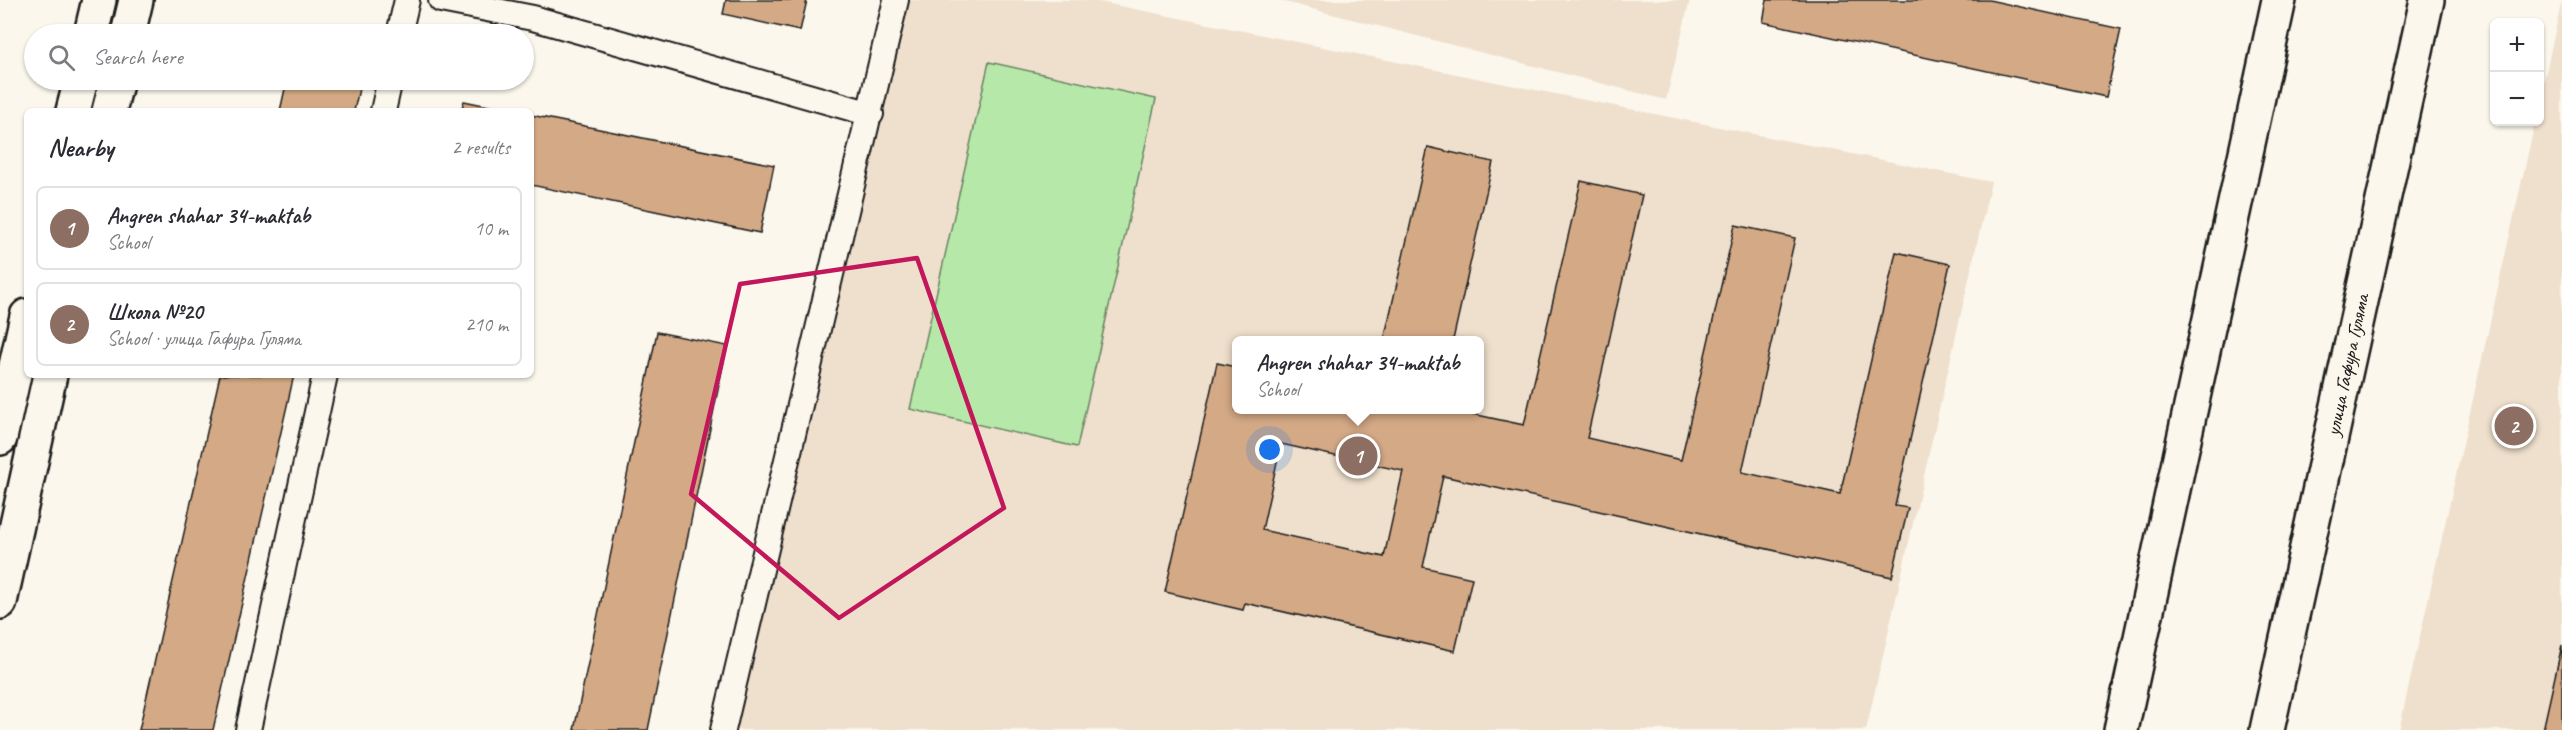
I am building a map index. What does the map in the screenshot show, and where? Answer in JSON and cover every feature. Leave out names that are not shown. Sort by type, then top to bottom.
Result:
[{"type":"main road","points":[[93,24],[99,0]]},
{"type":"main road","points":[[130,24],[136,0]]},
{"type":"main road","points":[[2121,730],[2279,0]]},
{"type":"main road","name":"улица Гафура Гуляма","points":[[2267,730],[2427,0]]},
{"type":"main road","points":[[74,108],[78,90]]},
{"type":"main road","points":[[110,108],[114,90]]},
{"type":"main road","points":[[0,438],[24,330]]},
{"type":"main road","points":[[0,602],[49,378]]},
{"type":"lane","points":[[401,24],[407,0]]},
{"type":"lane","points":[[441,0],[535,9],[871,114]]},
{"type":"lane","points":[[723,730],[871,114],[896,0]]},
{"type":"lane","points":[[384,108],[388,90]]},
{"type":"lane","points":[[248,730],[324,378]]},
{"type":"highlighted area","points":[[917,258],[1004,508],[839,618],[691,494],[740,284]]},
{"type":"shaded area","points":[[894,0],[1090,0],[1991,182],[1866,730],[724,730]]},
{"type":"shaded area","points":[[1277,0],[1690,0],[1666,100]]},
{"type":"shaded area","points":[[2562,0],[2562,730],[2399,730],[2534,126],[2544,126],[2544,81]]},
{"type":"green space","points":[[989,62],[1156,99],[1077,447],[910,409]]},
{"type":"building","points":[[726,0],[807,0],[800,31],[723,14]]},
{"type":"building","points":[[1767,0],[1989,0],[2121,29],[2106,97],[1763,22]]},
{"type":"building","points":[[285,90],[359,90],[355,108],[281,108]]},
{"type":"building","points":[[464,101],[498,108],[462,108]]},
{"type":"building","points":[[534,116],[774,165],[760,233],[534,186]]},
{"type":"building","points":[[1428,147],[1493,162],[1454,336],[1385,336]]},
{"type":"building","points":[[1581,181],[1642,195],[1587,438],[1681,460],[1735,225],[1795,238],[1742,472],[1840,494],[1896,252],[1950,264],[1895,506],[1908,508],[1892,577],[1443,476],[1423,567],[1472,578],[1455,651],[1245,603],[1243,610],[1165,592],[1217,363],[1232,366],[1232,414],[1473,414],[1524,425]],"holes":[[[1281,444],[1403,471],[1384,557],[1262,530]]]},
{"type":"building","points":[[657,332],[727,346],[648,730],[574,730]]},
{"type":"building","points":[[219,378],[293,378],[213,730],[139,730]]},
{"type":"building","points":[[2562,645],[2562,730],[2543,730]]},
{"type":"place","name":"Школа №20","points":[[2514,426]]},
{"type":"place","name":"Angren shahar 34-maktab","points":[[1358,456]]}]
